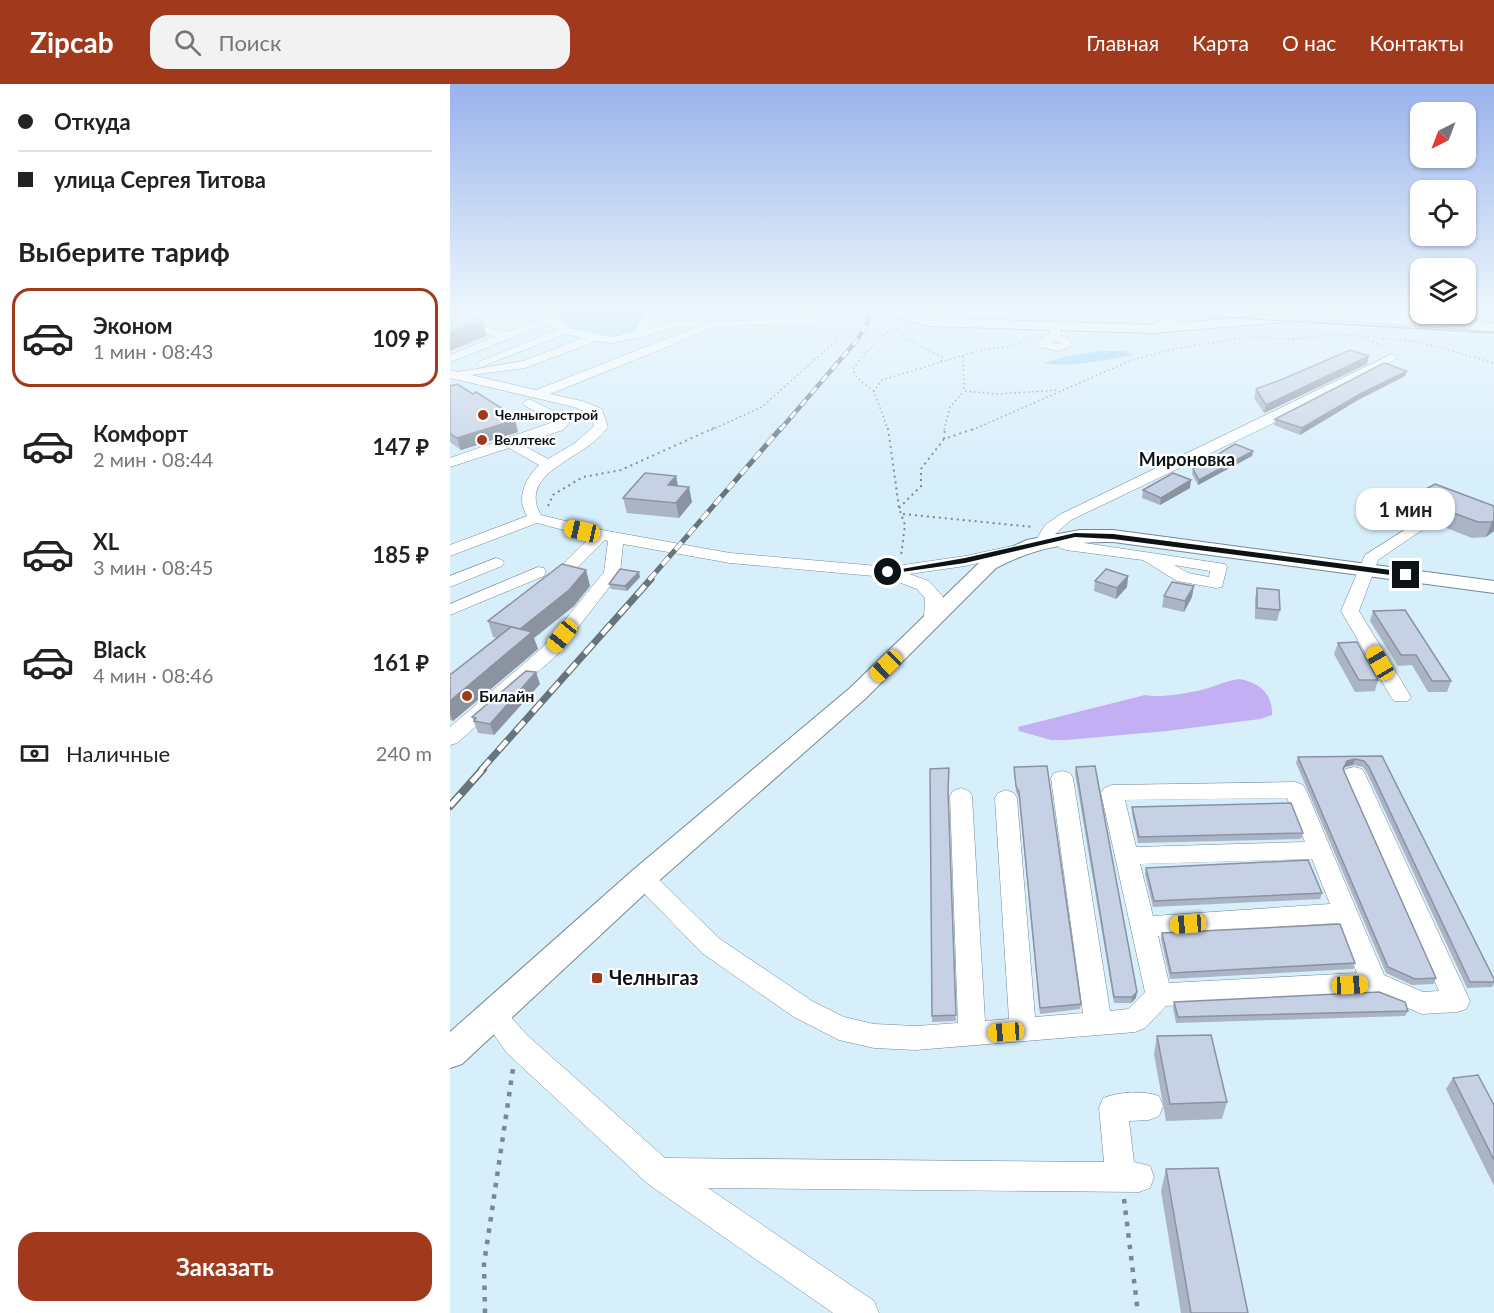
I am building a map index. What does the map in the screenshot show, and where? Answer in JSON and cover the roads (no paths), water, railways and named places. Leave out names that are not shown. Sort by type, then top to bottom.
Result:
[{"type":"main road","points":[[450,1053],[643,878],[858,693],[989,564],[1012,551],[1050,536],[1113,536],[1494,587]]},
{"type":"street","points":[[450,379],[478,367]]},
{"type":"street","points":[[450,379],[508,367]]},
{"type":"street","points":[[537,367],[564,375],[559,386]]},
{"type":"street","points":[[536,395],[606,367]]},
{"type":"street","points":[[1147,556],[1066,544],[1050,536],[1066,517],[1281,414],[1366,367]]},
{"type":"street","points":[[450,379],[475,380],[578,404],[597,412],[601,427],[588,441],[538,473],[532,484],[529,498],[533,515]]},
{"type":"street","points":[[450,464],[558,427],[563,422],[562,418],[544,408],[507,396],[511,389]]},
{"type":"street","points":[[512,444],[549,465]]},
{"type":"street","points":[[450,551],[533,515],[609,536],[730,558],[888,572],[965,561],[1012,551]]},
{"type":"street","points":[[1401,698],[1350,611],[1371,558],[1418,527]]},
{"type":"street","points":[[572,564],[609,536]]},
{"type":"street","points":[[450,738],[549,652],[612,573],[609,536]]},
{"type":"street","points":[[450,582],[496,563]]},
{"type":"street","points":[[450,610],[537,572]]},
{"type":"street","points":[[888,572],[923,585],[934,597],[933,618]]},
{"type":"street","points":[[643,878],[711,946],[803,1009],[839,1028],[874,1036],[916,1038],[1135,1020],[1159,995],[1374,983],[1422,1003],[1457,1001],[1354,774]]},
{"type":"street","points":[[1062,778],[1098,1023]]},
{"type":"street","points":[[1159,995],[1112,793],[1295,790],[1374,983]]},
{"type":"street","points":[[961,796],[972,1034]]},
{"type":"street","points":[[1006,798],[1023,1030]]},
{"type":"street","points":[[1127,856],[1319,850]]},
{"type":"street","points":[[1143,927],[1345,913]]},
{"type":"street","points":[[492,1014],[517,1044],[659,1173],[862,1313]]},
{"type":"street","points":[[659,1173],[1130,1177],[1113,1108],[1149,1107]]},
{"type":"railway","points":[[780,430],[834,367]]},
{"type":"railway","points":[[649,580],[781,428]]},
{"type":"railway","points":[[481,770],[651,579]]},
{"type":"railway","points":[[450,806],[483,769]]},
{"type":"place","name":"Челныгорстрой","points":[[483,415]]},
{"type":"place","name":"Веллтекс","points":[[482,440]]},
{"type":"place","name":"Билайн","points":[[467,696]]},
{"type":"place","name":"Челныгаз","points":[[597,978]]},
{"type":"district","name":"Мироновка","points":[[1187,460]]}]
